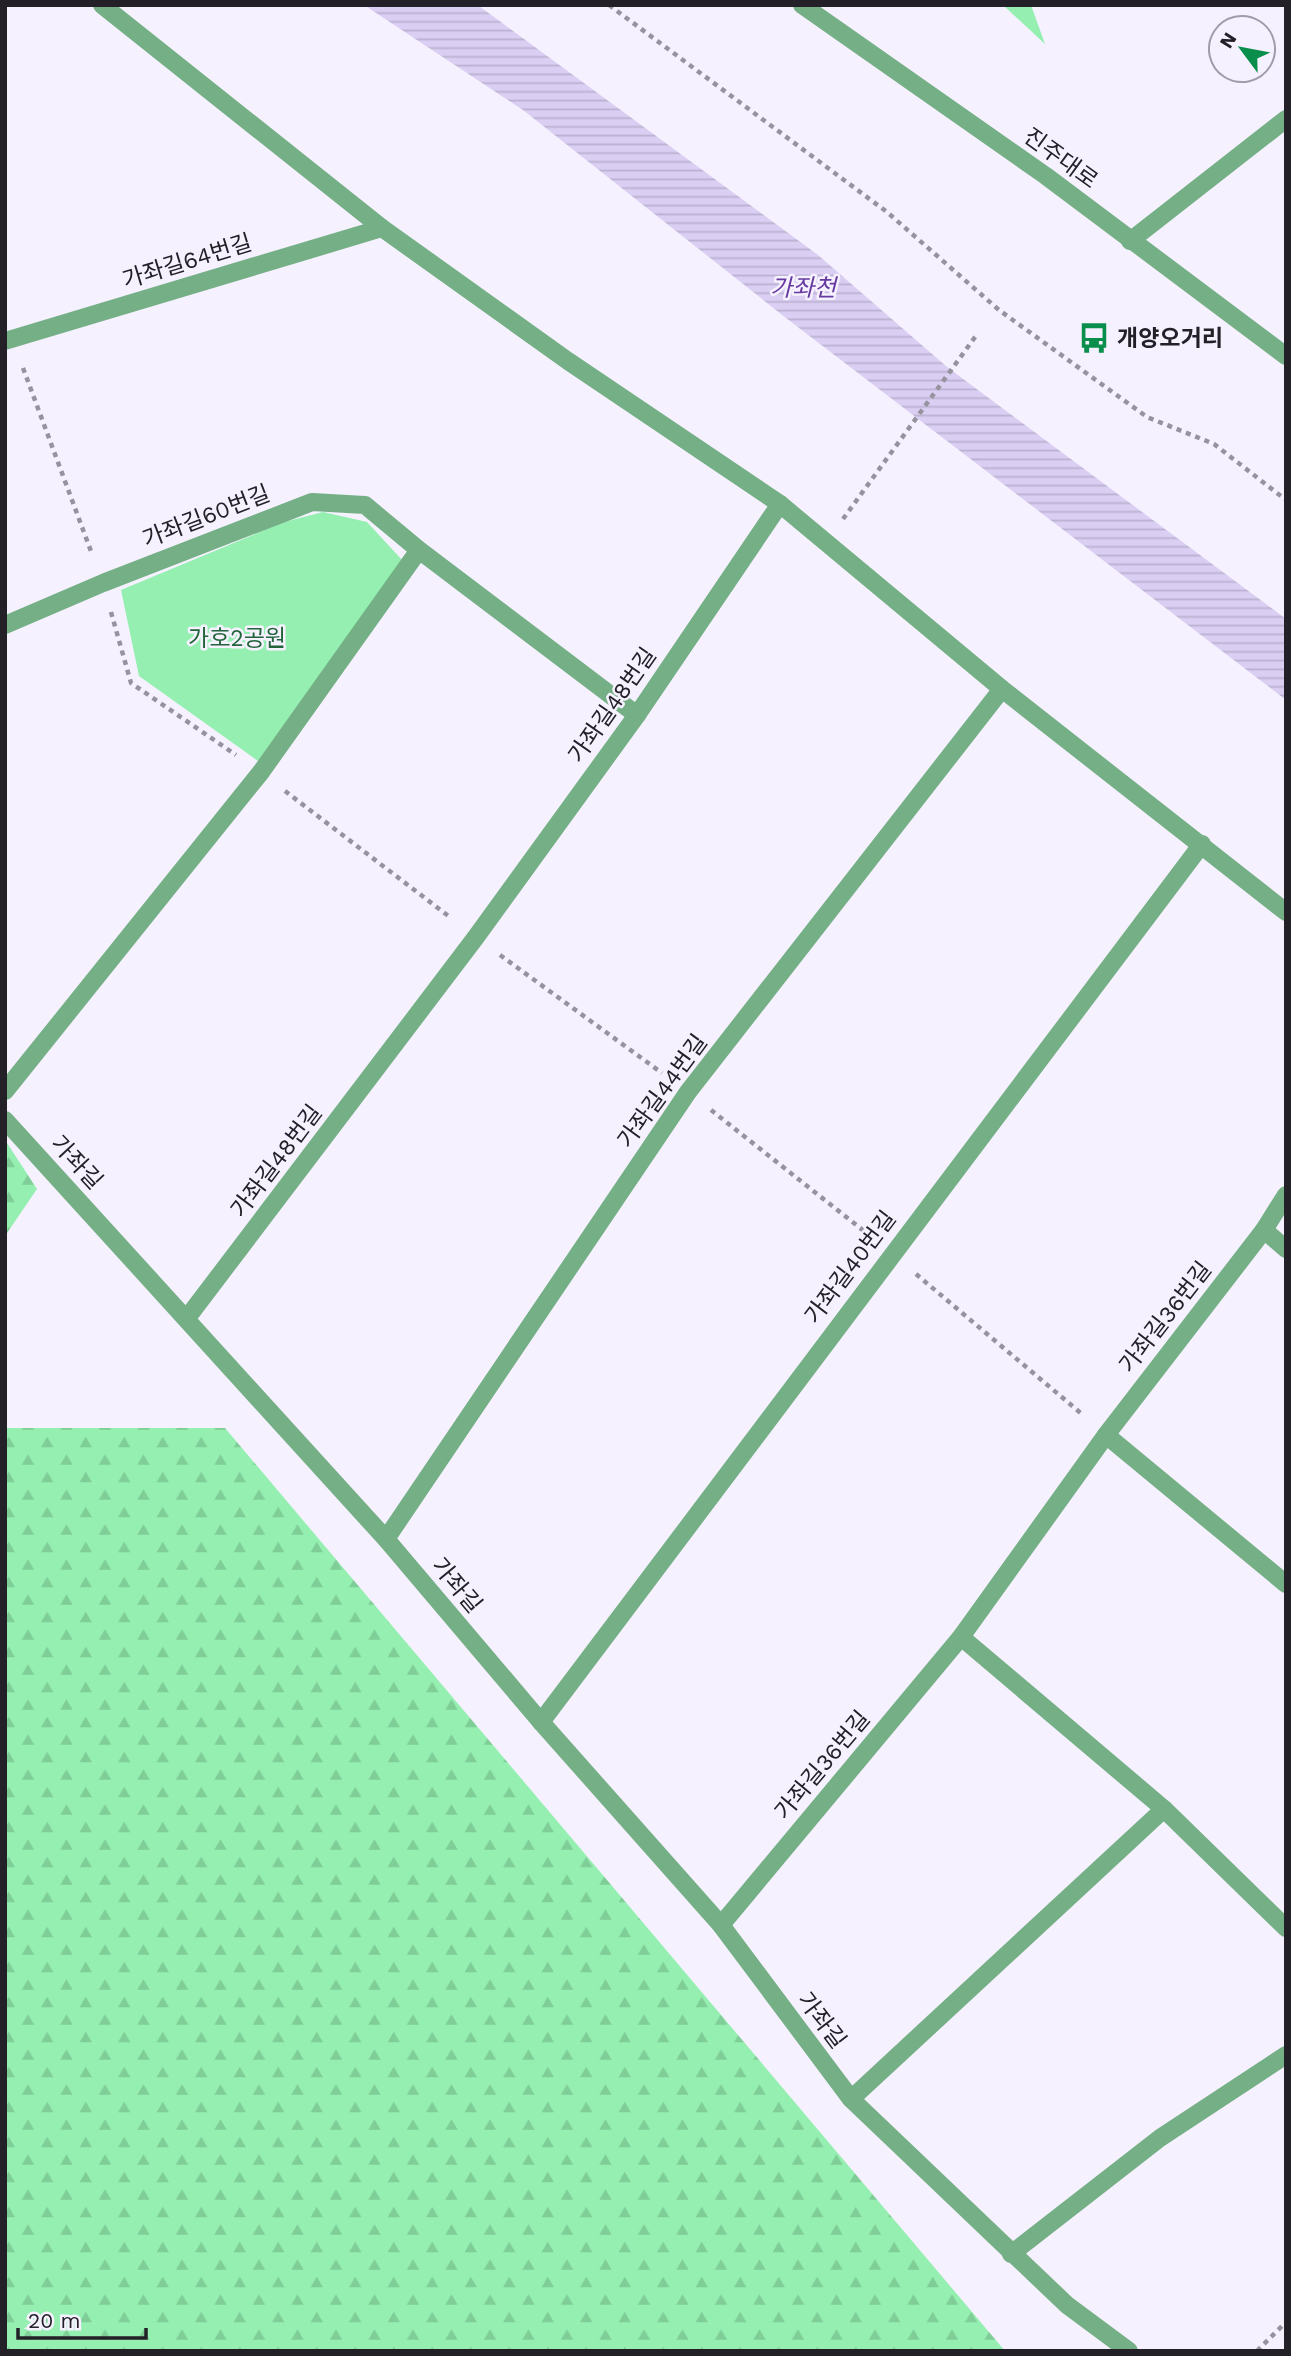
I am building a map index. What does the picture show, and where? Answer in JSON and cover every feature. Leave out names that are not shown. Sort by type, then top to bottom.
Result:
[{"type":"street","points":[[102,5],[382,228],[568,360],[780,504],[1002,690],[1286,912]]},
{"type":"street","name":"진주대로","points":[[802,5],[1046,176],[1286,356]]},
{"type":"street","points":[[1130,241],[1286,119]]},
{"type":"street","name":"가좌길64번길","points":[[5,341],[382,228]]},
{"type":"street","name":"가좌길60번길","points":[[5,625],[103,583],[312,502],[365,505],[419,550],[637,715]]},
{"type":"street","name":"가좌길48번길","points":[[187,1318],[476,937],[637,715],[780,504]]},
{"type":"street","points":[[5,1091],[261,772],[419,550]]},
{"type":"street","name":"가좌길44번길","points":[[386,1539],[688,1092],[1002,690]]},
{"type":"street","name":"가좌길40번길","points":[[541,1722],[1202,844]]},
{"type":"street","name":"가좌길","points":[[5,1120],[386,1539],[541,1722],[720,1925],[850,2099],[1067,2305],[1129,2351]]},
{"type":"street","name":"가좌길36번길","points":[[720,1925],[961,1637],[1106,1435],[1264,1230],[1286,1195]]},
{"type":"street","points":[[1264,1230],[1286,1249]]},
{"type":"street","points":[[1106,1435],[1286,1584]]},
{"type":"street","points":[[961,1637],[1164,1809],[1286,1928]]},
{"type":"street","points":[[850,2099],[1164,1809]]},
{"type":"street","points":[[1011,2254],[1160,2138],[1286,2055]]},
{"type":"path","points":[[609,5],[887,212],[1009,318],[1147,417],[1214,444],[1286,500]]},
{"type":"path","points":[[826,542],[978,333]]},
{"type":"path","points":[[1257,2351],[1286,2322]]},
{"type":"green space","points":[[1003,5],[1031,5],[1045,44]]},
{"type":"green space","name":"가호2공원","points":[[323,512],[367,522],[403,561],[258,761],[139,676],[121,590],[284,522]]},
{"type":"green space","points":[[5,1140],[37,1189],[5,1236]]},
{"type":"green space","points":[[5,1428],[225,1428],[1005,2351],[5,2351]]},
{"type":"water","name":"가좌천","points":[[364,5],[479,6],[818,255],[947,367],[1286,619],[1286,700],[786,318],[523,110]]},
{"type":"place","name":"개양오거리","points":[[1094,338]]}]
